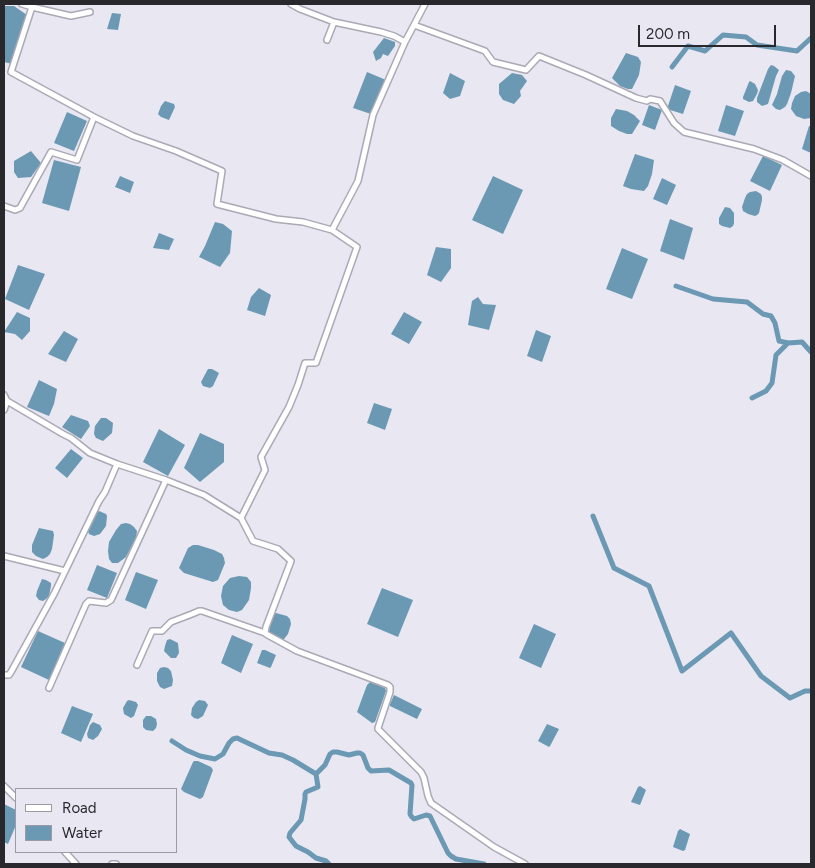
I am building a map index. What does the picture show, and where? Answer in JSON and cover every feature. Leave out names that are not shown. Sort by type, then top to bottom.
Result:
[{"type":"street","points":[[22,4],[71,16],[90,12]]},
{"type":"street","points":[[291,4],[334,22],[381,32],[405,42]]},
{"type":"street","points":[[332,230],[358,181],[373,115],[405,42],[425,4]]},
{"type":"street","points":[[32,7],[11,72],[133,136],[176,151],[222,171],[217,204],[276,219],[303,222],[332,230],[357,247],[316,363],[305,363],[289,407],[261,457],[265,470],[241,518]]},
{"type":"street","points":[[326,40],[334,22]]},
{"type":"street","points":[[414,25],[485,51],[493,62],[526,70],[539,56],[636,98],[647,101],[650,99],[660,101],[674,123],[684,132],[754,149],[783,160],[811,176]]},
{"type":"street","points":[[4,206],[15,210],[20,208],[51,152],[77,160],[94,117]]},
{"type":"street","points":[[4,395],[8,401],[71,438],[90,453],[166,480],[204,496],[241,518],[253,541],[278,549],[291,561],[265,633]]},
{"type":"street","points":[[4,410],[8,401]]},
{"type":"street","points":[[4,675],[9,675],[11,672],[54,594],[117,464]]},
{"type":"street","points":[[49,688],[86,604],[89,601],[108,603],[111,600],[166,480]]},
{"type":"street","points":[[4,556],[65,571]]},
{"type":"street","points":[[137,665],[152,631],[162,631],[171,622],[202,611],[265,633],[298,652],[388,685],[390,692],[378,729],[421,772],[431,803],[494,847],[525,864]]},
{"type":"street","points":[[4,786],[15,797]]},
{"type":"street","points":[[66,853],[76,864]]},
{"type":"water","points":[[4,6],[14,6],[27,15],[12,64],[4,62]]},
{"type":"water","points":[[112,13],[121,14],[118,30],[107,29]]},
{"type":"water","points":[[384,38],[395,42],[395,46],[388,56],[383,54],[376,61],[373,52]]},
{"type":"water","points":[[626,53],[638,57],[641,62],[639,75],[632,89],[620,86],[612,78]]},
{"type":"water","points":[[771,65],[779,70],[768,104],[762,106],[757,102],[757,98]]},
{"type":"water","points":[[786,70],[791,71],[795,76],[787,104],[780,110],[772,105]]},
{"type":"water","points":[[367,72],[386,80],[371,114],[353,108]]},
{"type":"water","points":[[450,73],[465,81],[460,96],[450,99],[443,93]]},
{"type":"water","points":[[512,73],[522,75],[527,81],[520,91],[521,96],[514,104],[503,100],[499,94],[499,84]]},
{"type":"water","points":[[750,81],[755,84],[758,90],[753,101],[749,102],[743,99],[743,97]]},
{"type":"water","points":[[675,85],[691,91],[683,114],[667,109]]},
{"type":"water","points":[[806,91],[811,94],[811,118],[804,119],[796,116],[791,109],[795,96]]},
{"type":"water","points":[[165,101],[174,104],[175,107],[169,120],[158,114]]},
{"type":"water","points":[[649,105],[662,110],[655,130],[642,125]]},
{"type":"water","points":[[726,105],[744,111],[735,136],[718,131]]},
{"type":"water","points":[[616,109],[627,111],[640,121],[632,134],[619,131],[611,126],[611,118]]},
{"type":"water","points":[[67,112],[87,121],[74,151],[54,143]]},
{"type":"water","points":[[809,126],[811,126],[811,153],[802,149]]},
{"type":"water","points":[[31,151],[41,163],[31,177],[18,178],[14,172],[14,161]]},
{"type":"water","points":[[635,154],[654,160],[652,174],[644,191],[623,186]]},
{"type":"water","points":[[763,156],[782,165],[770,191],[750,181]]},
{"type":"water","points":[[54,160],[81,167],[69,211],[42,203]]},
{"type":"water","points":[[120,176],[134,182],[130,193],[115,187]]},
{"type":"water","points":[[493,176],[523,190],[503,234],[472,220]]},
{"type":"water","points":[[662,178],[676,185],[667,205],[653,199]]},
{"type":"water","points":[[756,191],[761,194],[762,200],[759,213],[755,216],[743,211],[742,207],[747,194]]},
{"type":"water","points":[[725,207],[730,208],[734,213],[734,223],[730,228],[719,224],[719,218]]},
{"type":"water","points":[[670,219],[693,228],[684,260],[660,251]]},
{"type":"water","points":[[215,222],[223,224],[232,231],[230,253],[220,267],[199,257]]},
{"type":"water","points":[[159,233],[174,239],[169,250],[153,248]]},
{"type":"water","points":[[436,247],[451,249],[451,268],[441,282],[427,275]]},
{"type":"water","points":[[622,248],[648,259],[632,299],[606,289]]},
{"type":"water","points":[[18,265],[45,274],[29,310],[5,299]]},
{"type":"water","points":[[259,288],[271,295],[265,316],[247,310],[251,297]]},
{"type":"water","points":[[478,297],[483,304],[496,305],[489,330],[468,325],[472,301]]},
{"type":"water","points":[[17,312],[30,318],[30,331],[22,340],[15,334],[4,332]]},
{"type":"water","points":[[404,312],[422,322],[409,344],[391,334]]},
{"type":"water","points":[[536,330],[551,336],[542,362],[527,356]]},
{"type":"water","points":[[64,331],[78,339],[66,362],[48,354]]},
{"type":"water","points":[[208,369],[219,373],[213,386],[210,388],[203,386],[201,382]]},
{"type":"water","points":[[39,380],[57,389],[49,416],[27,407]]},
{"type":"water","points":[[374,403],[392,409],[385,430],[367,423]]},
{"type":"water","points":[[71,415],[88,421],[90,426],[81,439],[62,427]]},
{"type":"water","points":[[101,418],[106,418],[113,423],[112,433],[103,441],[96,438],[94,434],[95,426]]},
{"type":"water","points":[[159,429],[185,445],[168,476],[143,462]]},
{"type":"water","points":[[200,433],[224,444],[224,462],[200,482],[184,468]]},
{"type":"water","points":[[71,449],[83,458],[67,478],[55,468]]},
{"type":"water","points":[[99,511],[107,516],[106,526],[100,534],[94,536],[89,534],[87,529],[94,514]]},
{"type":"water","points":[[121,524],[130,524],[137,531],[136,538],[126,557],[118,563],[112,563],[109,559],[109,542]]},
{"type":"water","points":[[39,528],[53,531],[54,535],[50,554],[43,559],[32,552],[32,545]]},
{"type":"water","points":[[193,545],[222,554],[225,563],[218,580],[213,582],[184,573],[179,568],[188,548]]},
{"type":"water","points":[[97,565],[117,573],[107,598],[87,590]]},
{"type":"water","points":[[136,572],[158,580],[146,609],[125,600]]},
{"type":"water","points":[[247,577],[251,582],[251,588],[249,600],[242,610],[237,612],[229,610],[223,605],[221,596],[223,586],[230,578]]},
{"type":"water","points":[[42,579],[51,583],[49,596],[43,601],[39,600],[36,596]]},
{"type":"water","points":[[382,588],[413,600],[398,637],[367,624]]},
{"type":"water","points":[[276,613],[287,616],[291,624],[288,634],[284,639],[280,640],[269,632],[270,622]]},
{"type":"water","points":[[534,624],[556,634],[541,668],[519,658]]},
{"type":"water","points":[[38,631],[65,643],[49,680],[21,667]]},
{"type":"water","points":[[232,635],[253,644],[241,673],[221,663]]},
{"type":"water","points":[[170,639],[178,643],[179,653],[176,658],[171,658],[164,651],[167,640]]},
{"type":"water","points":[[262,650],[276,655],[270,668],[257,663]]},
{"type":"water","points":[[164,667],[171,671],[173,680],[172,686],[164,689],[160,687],[157,681],[157,673],[160,668]]},
{"type":"water","points":[[370,682],[385,688],[386,691],[375,722],[372,723],[357,712],[367,685]]},
{"type":"water","points":[[394,695],[422,709],[417,719],[390,706]]},
{"type":"water","points":[[129,700],[136,702],[138,705],[134,716],[131,718],[124,714],[123,708]]},
{"type":"water","points":[[199,700],[205,701],[208,705],[203,716],[198,719],[191,715],[192,708]]},
{"type":"water","points":[[72,706],[93,714],[81,742],[61,733]]},
{"type":"water","points":[[146,716],[156,719],[156,728],[153,731],[146,730],[143,727],[143,720]]},
{"type":"water","points":[[93,722],[100,725],[102,729],[93,740],[88,738],[87,734]]},
{"type":"water","points":[[547,724],[559,729],[549,747],[538,741]]},
{"type":"water","points":[[194,761],[211,767],[213,770],[203,797],[200,799],[181,789]]},
{"type":"water","points":[[640,786],[646,790],[640,805],[631,802]]},
{"type":"water","points":[[4,804],[15,810],[15,827],[8,844],[4,842]]},
{"type":"water","points":[[680,829],[690,834],[683,851],[673,847]]},
{"type":"waterway","points":[[672,67],[688,46],[705,51],[723,35],[746,37],[757,45],[797,51],[811,38]]},
{"type":"waterway","points":[[676,286],[713,299],[747,302],[763,314],[771,316],[775,323],[779,341],[788,343],[802,342],[811,352]]},
{"type":"waterway","points":[[752,398],[766,391],[772,383],[776,355],[788,343]]},
{"type":"waterway","points":[[593,516],[614,568],[649,586],[682,671],[731,633],[761,676],[790,698],[805,691],[811,691]]},
{"type":"waterway","points":[[172,741],[200,756],[215,759],[223,754],[233,739],[237,738],[269,753],[282,755],[293,760],[316,774],[325,765],[330,754],[333,752],[349,755],[360,753],[363,755],[371,771],[389,770],[411,783],[411,816],[414,819],[426,815],[430,816],[451,856],[456,859],[484,864]]},
{"type":"waterway","points":[[316,774],[318,787],[306,792],[301,820],[289,837],[296,846],[329,864]]}]
